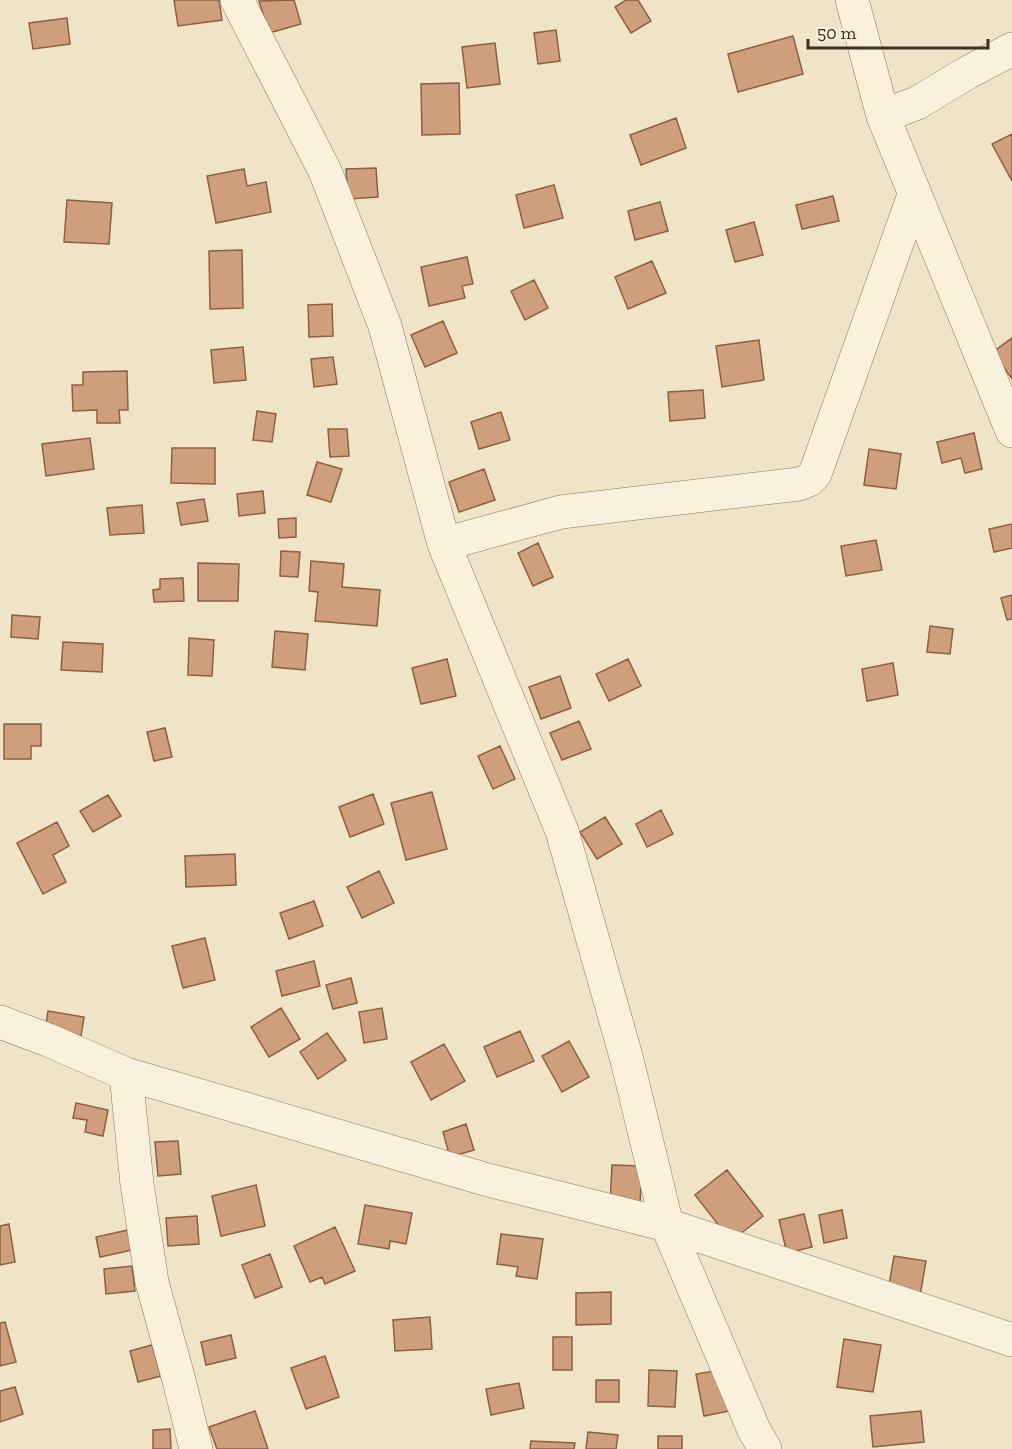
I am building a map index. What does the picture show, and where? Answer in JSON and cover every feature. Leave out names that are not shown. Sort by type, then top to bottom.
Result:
[{"type":"street","points":[[237,0],[325,171],[385,326],[444,544],[562,831],[627,1060],[667,1225],[754,1430],[765,1449]]},
{"type":"street","points":[[852,0],[883,116],[1012,431]]},
{"type":"street","points":[[883,116],[917,103],[1012,49]]},
{"type":"street","points":[[444,544],[561,512],[799,484],[809,480],[815,474],[914,195]]},
{"type":"street","points":[[0,1022],[126,1074],[488,1180],[667,1225],[1012,1340]]},
{"type":"street","points":[[126,1074],[137,1184],[152,1282],[196,1449]]},
{"type":"building","points":[[174,0],[219,0],[222,20],[178,26]]},
{"type":"building","points":[[294,0],[301,24],[269,33],[259,1]]},
{"type":"building","points":[[626,0],[638,0],[651,21],[631,33],[615,7]]},
{"type":"building","points":[[67,18],[70,44],[33,49],[29,23]]},
{"type":"building","points":[[556,30],[560,61],[538,64],[534,33]]},
{"type":"building","points":[[793,36],[803,74],[738,92],[728,54]]},
{"type":"building","points":[[495,43],[500,84],[467,88],[462,47]]},
{"type":"building","points":[[459,83],[460,134],[422,135],[421,84]]},
{"type":"building","points":[[676,118],[686,148],[641,165],[630,135]]},
{"type":"building","points":[[1012,134],[1012,181],[992,144]]},
{"type":"building","points":[[376,168],[378,197],[348,199],[346,169]]},
{"type":"building","points":[[244,169],[247,186],[266,182],[271,212],[216,223],[207,176]]},
{"type":"building","points":[[554,185],[563,218],[524,228],[516,195]]},
{"type":"building","points":[[833,196],[839,221],[802,229],[796,205]]},
{"type":"building","points":[[67,200],[112,203],[109,244],[64,242]]},
{"type":"building","points":[[660,202],[668,231],[635,240],[628,211]]},
{"type":"building","points":[[754,222],[763,255],[735,262],[726,230]]},
{"type":"building","points":[[242,250],[243,308],[210,309],[209,251]]},
{"type":"building","points":[[467,257],[473,284],[462,286],[465,298],[429,306],[421,267]]},
{"type":"building","points":[[652,261],[666,293],[628,309],[615,277]]},
{"type":"building","points":[[534,280],[548,308],[525,320],[511,291]]},
{"type":"building","points":[[332,304],[333,336],[309,337],[308,305]]},
{"type":"building","points":[[443,321],[457,353],[425,367],[411,335]]},
{"type":"building","points":[[1012,338],[1012,379],[993,352]]},
{"type":"building","points":[[759,340],[764,380],[722,387],[716,346]]},
{"type":"building","points":[[243,347],[246,380],[214,383],[211,350]]},
{"type":"building","points":[[333,357],[337,384],[314,387],[311,359]]},
{"type":"building","points":[[127,371],[128,410],[119,410],[120,423],[97,423],[97,410],[73,411],[72,385],[83,385],[83,372]]},
{"type":"building","points":[[703,390],[705,418],[670,421],[668,392]]},
{"type":"building","points":[[257,411],[276,414],[272,442],[253,440]]},
{"type":"building","points":[[501,412],[510,440],[479,449],[471,422]]},
{"type":"building","points":[[328,429],[347,429],[349,456],[330,457]]},
{"type":"building","points":[[974,433],[982,469],[965,473],[961,458],[942,463],[937,442]]},
{"type":"building","points":[[90,438],[94,469],[46,476],[42,444]]},
{"type":"building","points":[[172,448],[215,448],[215,484],[171,483]]},
{"type":"building","points":[[869,449],[901,454],[896,489],[864,485]]},
{"type":"building","points":[[317,462],[342,469],[331,502],[307,495]]},
{"type":"building","points":[[484,469],[495,500],[459,512],[449,482]]},
{"type":"building","points":[[263,491],[265,513],[239,516],[237,494]]},
{"type":"building","points":[[204,499],[208,521],[181,525],[177,503]]},
{"type":"building","points":[[142,505],[144,533],[110,535],[107,508]]},
{"type":"building","points":[[296,518],[296,537],[279,538],[278,519]]},
{"type":"building","points":[[1012,524],[1012,548],[994,552],[989,529]]},
{"type":"building","points":[[876,540],[882,570],[846,576],[841,546]]},
{"type":"building","points":[[538,543],[553,577],[533,586],[518,553]]},
{"type":"building","points":[[281,551],[300,552],[298,577],[280,576]]},
{"type":"building","points":[[311,561],[344,564],[342,587],[380,590],[377,626],[315,621],[318,592],[309,591]]},
{"type":"building","points":[[198,563],[239,564],[238,601],[198,601]]},
{"type":"building","points":[[183,578],[184,601],[154,602],[153,590],[160,589],[160,579]]},
{"type":"building","points":[[1012,595],[1012,619],[1007,620],[1001,598]]},
{"type":"building","points":[[12,615],[40,617],[38,639],[11,637]]},
{"type":"building","points":[[930,626],[953,629],[950,654],[927,652]]},
{"type":"building","points":[[275,631],[308,634],[305,670],[272,667]]},
{"type":"building","points":[[189,638],[214,640],[212,676],[188,675]]},
{"type":"building","points":[[63,642],[103,644],[102,672],[61,670]]},
{"type":"building","points":[[447,659],[456,696],[421,704],[412,668]]},
{"type":"building","points":[[628,659],[641,686],[609,701],[596,674]]},
{"type":"building","points":[[893,663],[898,695],[867,701],[862,669]]},
{"type":"building","points":[[560,676],[571,708],[541,719],[529,687]]},
{"type":"building","points":[[579,721],[591,749],[562,760],[550,733]]},
{"type":"building","points":[[4,724],[41,724],[41,746],[31,746],[31,759],[4,759]]},
{"type":"building","points":[[165,728],[172,757],[154,761],[147,732]]},
{"type":"building","points":[[500,746],[515,779],[493,789],[478,756]]},
{"type":"building","points":[[432,792],[447,849],[406,860],[391,803]]},
{"type":"building","points":[[373,794],[384,824],[350,837],[339,807]]},
{"type":"building","points":[[108,795],[121,816],[93,832],[80,811]]},
{"type":"building","points":[[661,810],[673,834],[647,847],[636,824]]},
{"type":"building","points":[[605,817],[622,844],[597,859],[580,832]]},
{"type":"building","points":[[57,822],[69,846],[53,855],[66,882],[43,894],[17,843]]},
{"type":"building","points":[[235,854],[236,885],[186,887],[185,856]]},
{"type":"building","points":[[379,871],[394,903],[362,918],[347,887]]},
{"type":"building","points":[[314,901],[323,926],[289,939],[280,913]]},
{"type":"building","points":[[205,938],[215,980],[183,988],[172,946]]},
{"type":"building","points":[[314,961],[320,986],[282,996],[276,971]]},
{"type":"building","points":[[351,978],[357,1003],[333,1009],[326,985]]},
{"type":"building","points":[[281,1008],[300,1039],[269,1057],[251,1027]]},
{"type":"building","points":[[382,1008],[387,1039],[364,1043],[359,1012]]},
{"type":"building","points":[[48,1011],[84,1017],[81,1036],[62,1033],[44,1037]]},
{"type":"building","points":[[520,1031],[534,1061],[497,1077],[484,1047]]},
{"type":"building","points":[[327,1033],[346,1060],[318,1079],[300,1052]]},
{"type":"building","points":[[569,1041],[589,1077],[562,1092],[542,1056]]},
{"type":"building","points":[[444,1044],[465,1081],[431,1100],[411,1062]]},
{"type":"building","points":[[76,1103],[108,1110],[103,1136],[85,1132],[87,1120],[73,1118]]},
{"type":"building","points":[[466,1124],[474,1150],[450,1157],[443,1132]]},
{"type":"building","points":[[178,1141],[181,1174],[158,1176],[155,1142]]},
{"type":"building","points":[[612,1165],[642,1166],[640,1204],[610,1203]]},
{"type":"building","points":[[727,1170],[763,1216],[731,1241],[695,1195]]},
{"type":"building","points":[[256,1185],[265,1226],[221,1236],[212,1196]]},
{"type":"building","points":[[365,1205],[412,1213],[406,1244],[390,1241],[389,1249],[358,1244]]},
{"type":"building","points":[[842,1210],[847,1238],[824,1243],[819,1215]]},
{"type":"building","points":[[804,1214],[812,1247],[787,1253],[779,1220]]},
{"type":"building","points":[[197,1216],[199,1244],[168,1246],[166,1218]]},
{"type":"building","points":[[9,1224],[15,1262],[0,1265],[0,1226]]},
{"type":"building","points":[[335,1227],[355,1271],[325,1284],[322,1277],[310,1282],[294,1246]]},
{"type":"building","points":[[128,1230],[132,1250],[100,1257],[96,1237]]},
{"type":"building","points":[[501,1234],[543,1239],[537,1279],[516,1276],[518,1267],[497,1264]]},
{"type":"building","points":[[270,1254],[282,1287],[255,1298],[242,1265]]},
{"type":"building","points":[[894,1256],[926,1261],[920,1296],[888,1291]]},
{"type":"building","points":[[132,1266],[135,1291],[106,1294],[104,1269]]},
{"type":"building","points":[[611,1292],[611,1324],[576,1325],[576,1293]]},
{"type":"building","points":[[430,1317],[432,1349],[395,1351],[393,1320]]},
{"type":"building","points":[[5,1322],[16,1362],[0,1366],[0,1323]]},
{"type":"building","points":[[231,1335],[236,1358],[206,1365],[201,1342]]},
{"type":"building","points":[[553,1337],[572,1337],[572,1370],[553,1370]]},
{"type":"building","points":[[844,1339],[881,1345],[873,1392],[837,1387]]},
{"type":"building","points":[[152,1345],[161,1376],[138,1382],[130,1351]]},
{"type":"building","points":[[325,1356],[339,1397],[306,1409],[291,1368]]},
{"type":"building","points":[[726,1369],[734,1410],[704,1416],[696,1374]]},
{"type":"building","points":[[649,1370],[677,1371],[675,1407],[648,1406]]},
{"type":"building","points":[[596,1380],[619,1380],[619,1402],[596,1402]]},
{"type":"building","points":[[519,1383],[524,1408],[491,1415],[486,1389]]},
{"type":"building","points":[[15,1387],[23,1414],[0,1422],[0,1391]]},
{"type":"building","points":[[255,1411],[268,1449],[217,1449],[209,1427]]},
{"type":"building","points":[[921,1411],[924,1442],[873,1447],[870,1416]]},
{"type":"building","points":[[170,1429],[171,1449],[153,1449],[153,1430]]},
{"type":"building","points":[[588,1432],[618,1435],[616,1449],[586,1449]]},
{"type":"building","points":[[658,1436],[682,1436],[682,1449],[658,1449]]},
{"type":"building","points":[[531,1441],[575,1443],[574,1449],[530,1449]]}]
